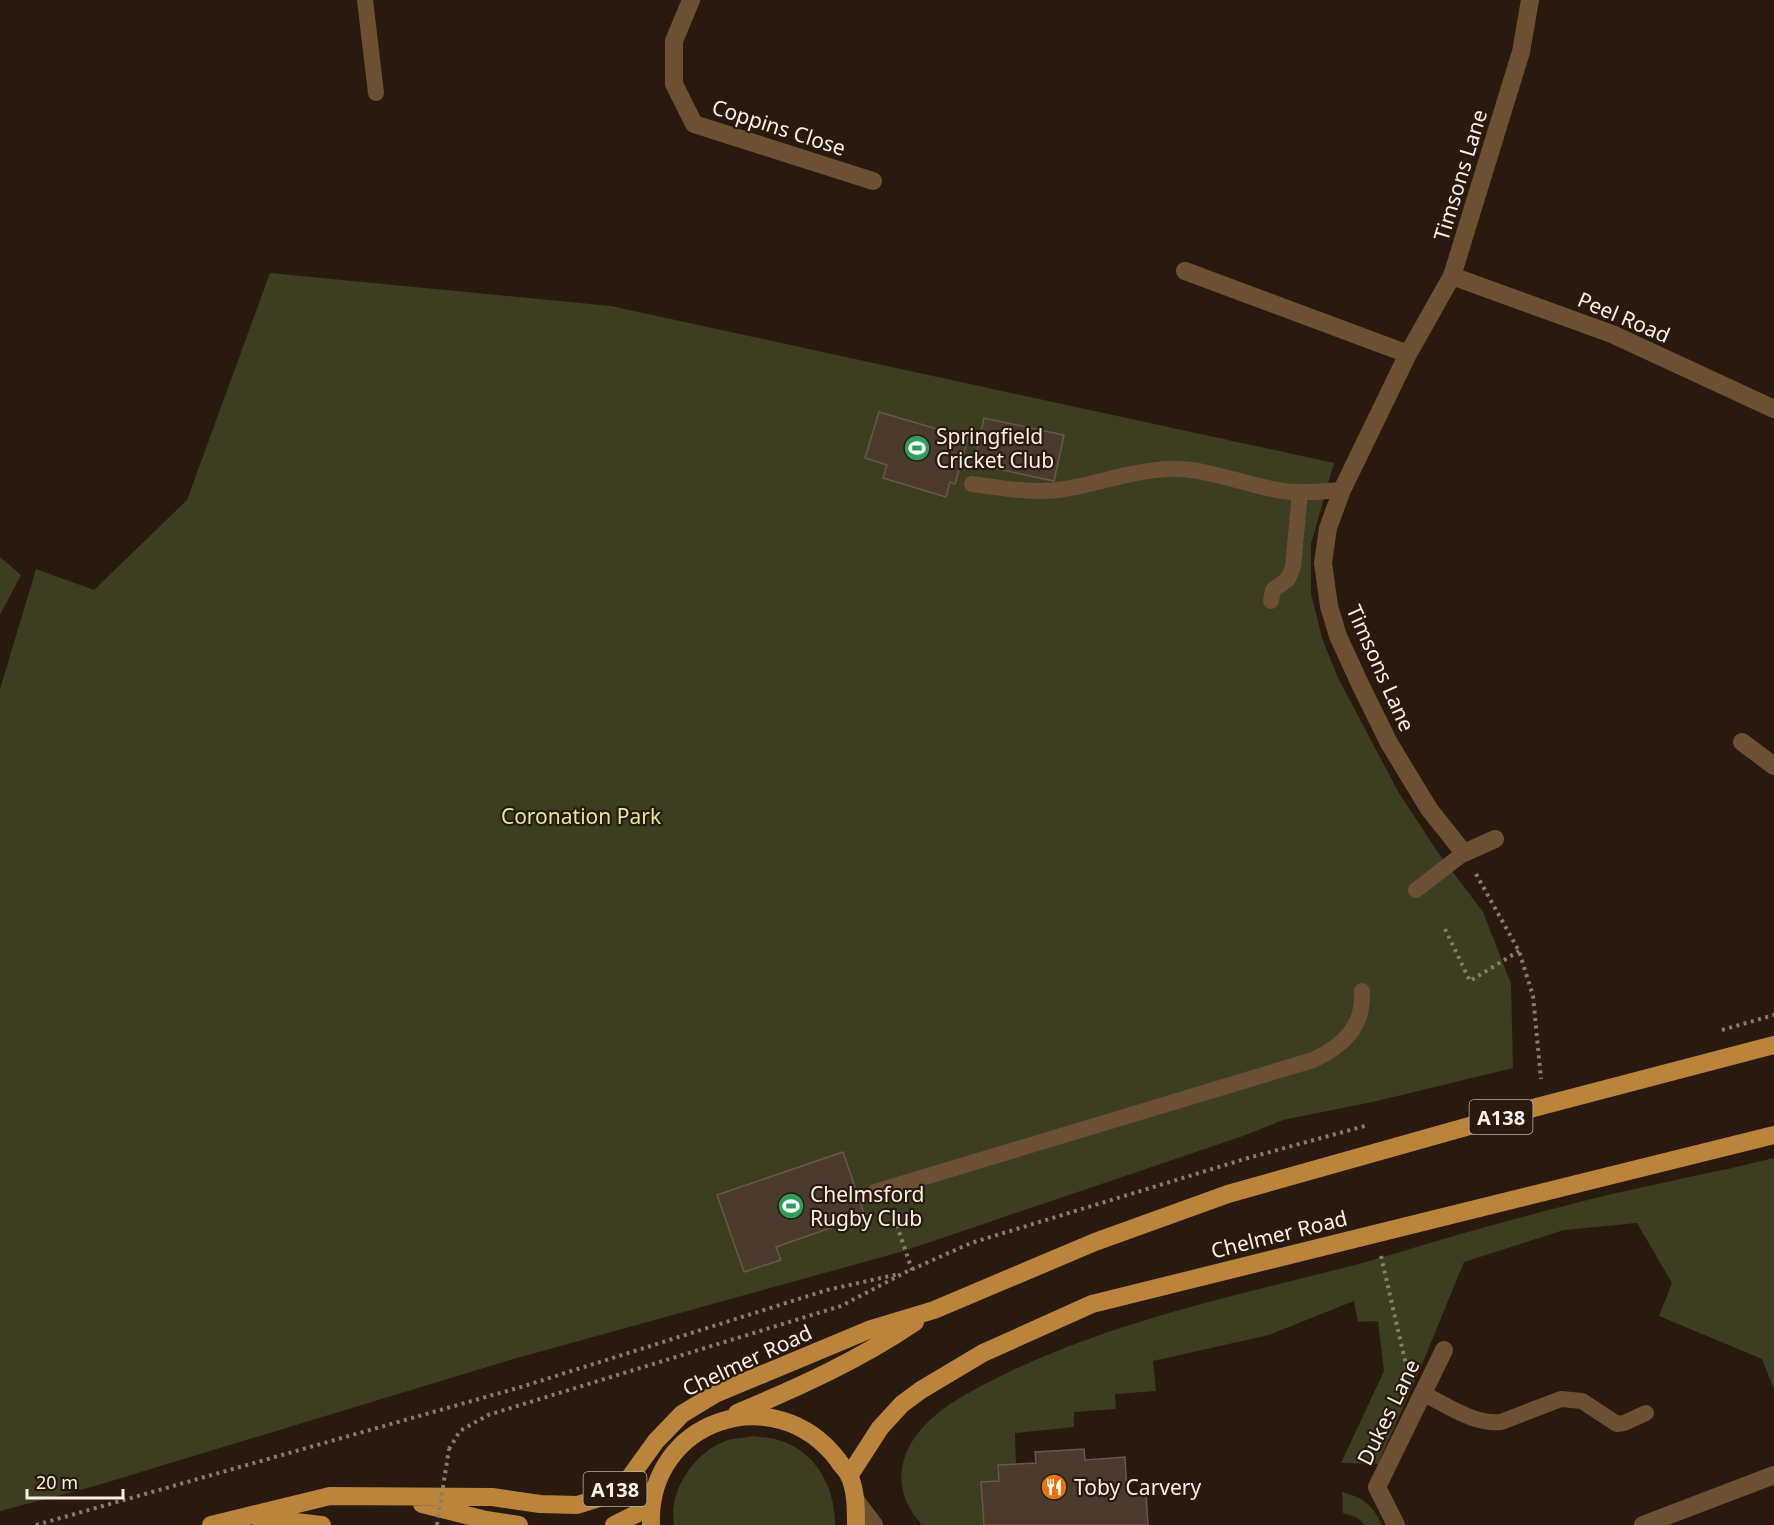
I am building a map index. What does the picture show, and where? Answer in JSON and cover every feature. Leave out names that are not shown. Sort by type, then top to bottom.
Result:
[{"type":"main road","name":"Chelmer Road","points":[[211,1525],[330,1496],[492,1497],[540,1504],[577,1505],[606,1496],[630,1477],[656,1441],[682,1414],[715,1394],[871,1329],[934,1310],[1095,1242],[1228,1194],[1537,1107],[1774,1044]]},
{"type":"main road","name":"Chelmer Road","points":[[849,1476],[880,1428],[902,1404],[950,1372],[1005,1343],[1092,1304],[1774,1135]]},
{"type":"main road","name":"Chelmer Road","points":[[614,1525],[636,1514],[671,1455],[692,1436],[716,1422],[809,1382],[868,1352],[934,1310]]},
{"type":"main road","name":"Chelmer Road","points":[[716,1422],[745,1416],[775,1417],[803,1428],[826,1446],[849,1476],[856,1501],[856,1525]]},
{"type":"main road","name":"Chelmer Road","points":[[651,1525],[650,1508],[657,1480]]},
{"type":"main road","name":"Chelmer Road","points":[[394,1497],[486,1520],[519,1525]]},
{"type":"main road","name":"Chelmer Road","points":[[247,1516],[322,1525]]},
{"type":"street","name":"Coppins Close","points":[[691,0],[674,41],[674,84],[694,124],[873,181]]},
{"type":"street","name":"Timsons Lane","points":[[1464,853],[1429,809],[1389,743],[1338,636],[1329,606],[1323,563],[1329,528],[1342,490],[1408,354],[1452,276],[1521,52],[1530,0]]},
{"type":"street","points":[[1185,271],[1408,354]]},
{"type":"street","name":"Peel Road","points":[[1452,276],[1612,334],[1774,409]]},
{"type":"street","points":[[1742,742],[1774,766]]},
{"type":"street","points":[[1464,853],[1496,839]]},
{"type":"street","name":"Dukes Lane","points":[[1396,1525],[1377,1488],[1444,1350]]},
{"type":"street","points":[[1643,1525],[1687,1517],[1774,1475]]},
{"type":"street","points":[[856,1501],[874,1525]]},
{"type":"lane","points":[[365,0],[376,93]]},
{"type":"lane","points":[[972,484],[1028,491],[1057,490],[1138,472],[1167,469],[1220,474],[1282,491],[1300,493],[1342,490]]},
{"type":"lane","points":[[1271,601],[1273,590],[1288,579],[1293,567],[1300,493]]},
{"type":"lane","points":[[1416,890],[1464,853]]},
{"type":"lane","points":[[880,1191],[1312,1060],[1333,1051],[1346,1039],[1356,1022],[1362,1005],[1362,991]]},
{"type":"lane","points":[[1419,1400],[1481,1422],[1493,1423],[1562,1399],[1582,1401],[1617,1424],[1646,1413]]},
{"type":"path","points":[[1464,853],[1519,951],[1533,996],[1541,1079]]},
{"type":"path","points":[[1445,930],[1470,981],[1519,951]]},
{"type":"path","points":[[880,1191],[912,1270]]},
{"type":"path","points":[[1376,1233],[1419,1400]]},
{"type":"path","points":[[36,1525],[521,1387],[827,1290],[906,1272]]},
{"type":"path","points":[[437,1525],[449,1449],[460,1431],[488,1415],[841,1306]]},
{"type":"green space","name":"Coronation Park","points":[[270,273],[611,306],[1334,463],[1311,544],[1311,593],[1322,638],[1338,678],[1399,793],[1437,851],[1483,912],[1511,984],[1513,1068],[1377,1101],[1283,1120],[1243,1136],[904,1251],[510,1360],[95,1486],[0,1511],[0,689],[36,569],[94,590],[187,500]]},
{"type":"green space","points":[[0,557],[21,575],[0,615]]},
{"type":"green space","points":[[1774,1158],[1774,1389],[1762,1359],[1659,1316],[1672,1283],[1637,1223],[1564,1230],[1464,1262],[1378,1464],[1341,1463],[1384,1371],[1378,1321],[1358,1322],[1354,1301],[1269,1335],[1153,1361],[1156,1391],[1115,1394],[1116,1409],[1074,1412],[1074,1427],[1015,1433],[1016,1464],[998,1465],[999,1481],[981,1482],[984,1525],[922,1525],[905,1498],[902,1470],[905,1457],[911,1444],[931,1419],[968,1393],[1050,1354],[1175,1311],[1591,1199]]},
{"type":"green space","points":[[752,1436],[772,1438],[789,1444],[812,1460],[827,1483],[835,1525],[674,1525],[675,1498],[686,1474],[695,1462],[716,1445],[728,1440]]},
{"type":"green space","points":[[1342,1492],[1366,1503],[1375,1512],[1382,1525],[1365,1525],[1358,1518],[1343,1513]]},
{"type":"building","name":"Springfield Cricket Club","points":[[879,412],[968,438],[955,484],[950,482],[946,497],[883,478],[887,465],[865,458]]},
{"type":"building","points":[[984,418],[1064,435],[1054,481],[974,464]]},
{"type":"building","name":"Chelmsford Rugby Club","points":[[843,1152],[865,1216],[776,1247],[781,1260],[744,1272],[717,1195]]},
{"type":"building","name":"Toby Carvery","points":[[1084,1449],[1085,1460],[1125,1457],[1127,1493],[1146,1492],[1148,1525],[984,1525],[981,1482],[999,1481],[998,1465],[1036,1463],[1035,1452]]},
{"type":"place","name":"Springfield Cricket Club","points":[[917,448]]},
{"type":"place","name":"Chelmsford Rugby Club","points":[[791,1206]]},
{"type":"place","name":"Toby Carvery","points":[[1054,1487]]}]
